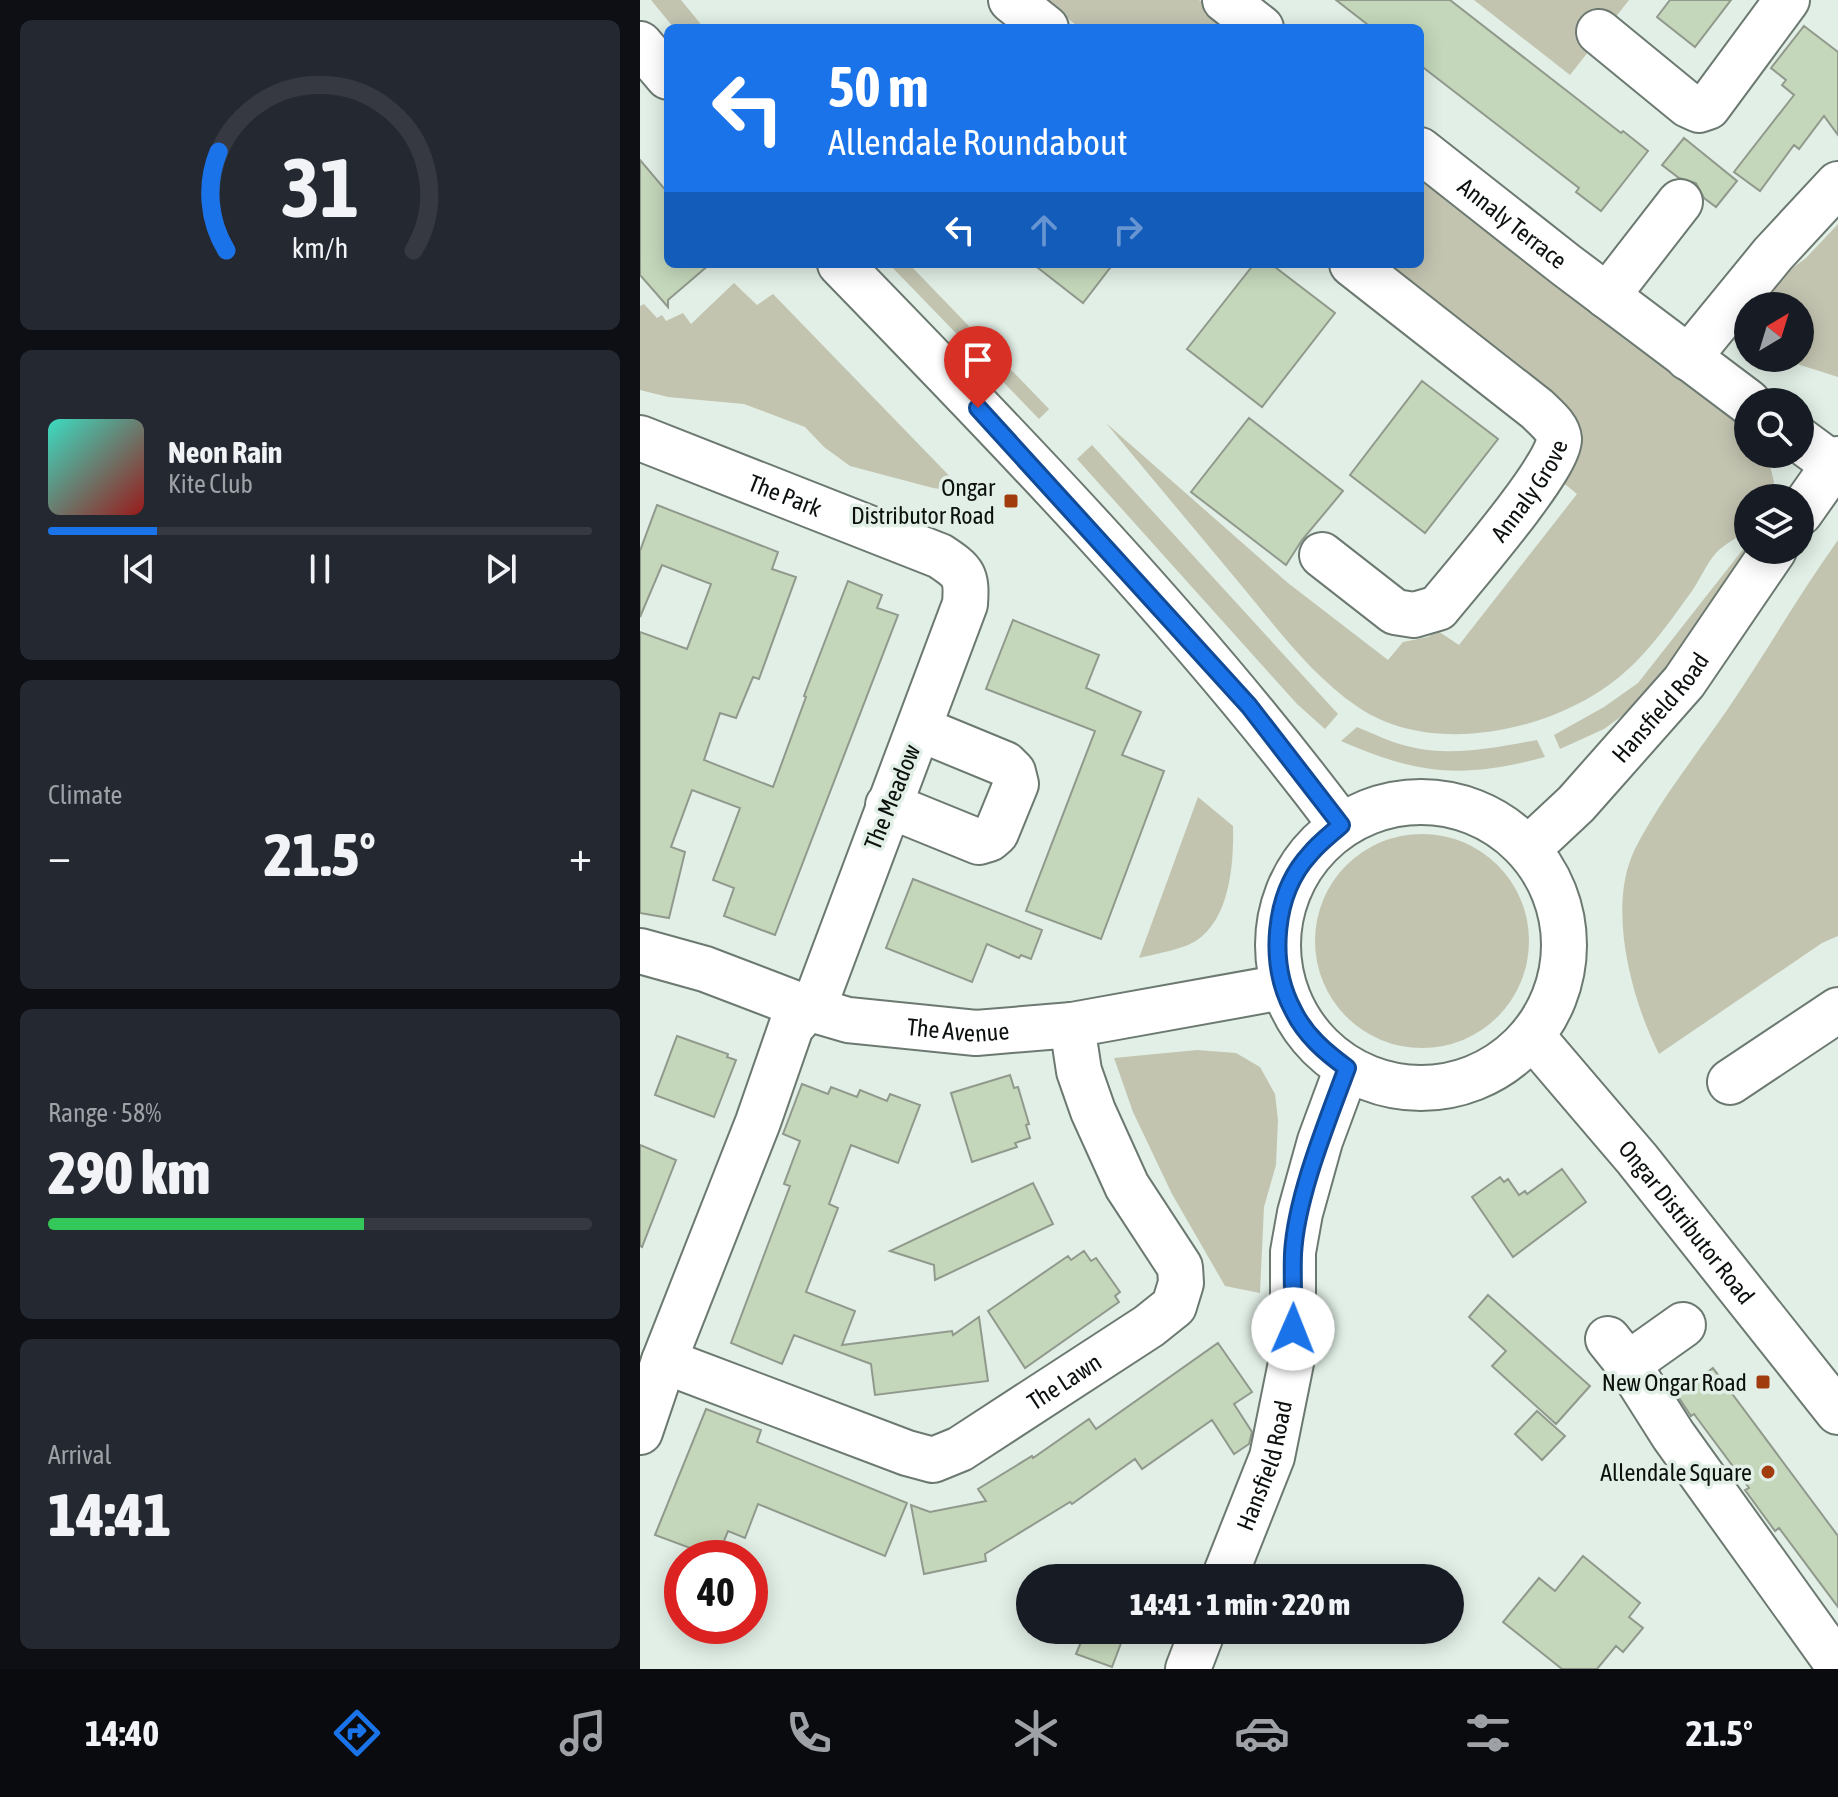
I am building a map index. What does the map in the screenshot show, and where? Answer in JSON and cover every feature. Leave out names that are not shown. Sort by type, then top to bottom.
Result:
[{"type":"street","points":[[1011,0],[1041,24]]},
{"type":"street","points":[[1599,32],[1688,105],[1699,110],[1708,107],[1787,0]]},
{"type":"street","points":[[640,44],[664,72]]},
{"type":"street","name":"Annaly Terrace","points":[[1424,153],[1734,392]]},
{"type":"street","points":[[1688,358],[1773,254],[1838,184]]},
{"type":"street","points":[[1607,296],[1680,202]]},
{"type":"street","points":[[844,268],[1156,601],[1249,706],[1341,825]]},
{"type":"street","name":"Annaly Grove","points":[[1322,555],[1395,612],[1414,615],[1438,608],[1541,477],[1556,452],[1559,438],[1556,430],[1537,409],[1357,268]]},
{"type":"street","name":"The Park","points":[[640,438],[940,556],[960,569],[966,581]]},
{"type":"street","points":[[1812,484],[1824,455]]},
{"type":"street","name":"Hansfield Road","points":[[1528,849],[1576,804],[1684,682],[1764,564]]},
{"type":"street","name":"The Meadow","points":[[807,1008],[818,996],[888,805],[920,729],[965,604],[966,581]]},
{"type":"street","points":[[888,805],[979,842],[996,833],[1016,784],[1013,772],[1005,764],[920,729]]},
{"type":"street","points":[[1429,801],[1468,809],[1498,824],[1528,849],[1552,887],[1564,933],[1563,963],[1557,991],[1546,1015],[1532,1036],[1507,1060],[1478,1077],[1453,1085],[1427,1089],[1385,1084],[1347,1068],[1306,1031],[1283,987],[1277,942],[1280,914],[1289,887],[1308,855],[1341,825],[1369,811],[1398,803],[1429,801]]},
{"type":"street","name":"The Avenue","points":[[640,951],[705,969],[807,1008],[848,1020],[976,1033],[1072,1025],[1283,987]]},
{"type":"street","points":[[640,1432],[791,1027],[807,1008]]},
{"type":"street","points":[[1730,1082],[1838,1010]]},
{"type":"street","name":"The Lawn","points":[[664,1361],[907,1453],[933,1460],[960,1449],[1149,1326],[1174,1306],[1181,1283],[1180,1267],[1127,1186],[1093,1111],[1079,1071],[1072,1025]]},
{"type":"street","name":"Ongar Distributor Road","points":[[1532,1036],[1637,1159],[1838,1412]]},
{"type":"street","name":"Hansfield Road","points":[[1230,1564],[1272,1457],[1293,1353],[1293,1252],[1300,1213],[1320,1141],[1347,1068]]},
{"type":"street","points":[[1683,1325],[1618,1351],[1673,1435],[1838,1665]]},
{"type":"street","points":[[1188,1669],[1198,1644]]},
{"type":"green space","points":[[651,0],[681,0],[701,24],[671,24]]},
{"type":"green space","points":[[1044,0],[1199,0],[1231,24],[1075,24]]},
{"type":"green space","points":[[1474,0],[1629,0],[1570,75]]},
{"type":"green space","points":[[1424,173],[1734,414],[1734,468],[1770,468],[1774,482],[1734,484],[1734,539],[1715,554],[1676,614],[1639,659],[1618,678],[1591,697],[1527,724],[1491,732],[1456,734],[1421,731],[1388,723],[1341,695],[1281,634],[1106,423],[1288,583],[1388,660],[1403,642],[1428,637],[1438,631],[1459,645],[1577,494],[1555,476],[1577,428],[1577,419],[1389,268],[1424,268]]},
{"type":"green space","points":[[1838,224],[1838,377],[1814,369],[1814,292],[1760,292],[1806,258]]},
{"type":"green space","points":[[893,268],[913,268],[1049,409],[1039,419]]},
{"type":"green space","points":[[734,283],[757,305],[773,294],[965,492],[933,488],[850,466],[824,447],[805,427],[744,404],[668,397],[640,390],[640,306],[644,304],[657,318],[662,315],[666,321],[683,313],[691,324]]},
{"type":"green space","points":[[1092,445],[1338,714],[1325,729],[1297,704],[1077,459]]},
{"type":"green space","points":[[1838,540],[1838,936],[1822,943],[1659,1054],[1640,1008],[1626,953],[1623,898],[1635,849],[1655,813]]},
{"type":"green space","points":[[1734,561],[1737,564],[1698,626],[1648,692],[1604,729],[1560,749],[1554,735],[1604,707],[1638,683]]},
{"type":"green space","points":[[1357,727],[1404,745],[1427,750],[1474,750],[1537,740],[1545,757],[1465,771],[1418,767],[1341,741]]},
{"type":"green space","points":[[1198,797],[1233,826],[1227,893],[1213,924],[1202,936],[1188,945],[1139,958]]},
{"type":"green space","points":[[1422,834],[1463,842],[1497,866],[1521,900],[1529,941],[1521,982],[1497,1016],[1463,1040],[1422,1048],[1381,1040],[1347,1016],[1323,982],[1315,941],[1323,900],[1347,866],[1381,842]]},
{"type":"green space","points":[[1197,1050],[1236,1053],[1260,1067],[1275,1094],[1278,1120],[1276,1165],[1264,1207],[1260,1293],[1225,1286],[1172,1194],[1133,1112],[1114,1058]]},
{"type":"building","points":[[1336,0],[1450,0],[1648,151],[1601,211],[1576,192],[1579,188],[1424,68],[1424,24],[1367,24]]},
{"type":"building","points":[[1670,0],[1731,0],[1695,47],[1657,17]]},
{"type":"building","points":[[1804,26],[1838,52],[1838,135],[1824,116],[1799,149],[1794,145],[1760,191],[1734,172],[1794,95],[1782,85],[1786,80],[1771,68]]},
{"type":"building","points":[[1684,138],[1737,181],[1716,207],[1704,198],[1696,183],[1679,178],[1662,165]]},
{"type":"building","points":[[640,160],[664,188],[664,268],[705,268],[668,300],[668,307],[640,275]]},
{"type":"building","points":[[1038,268],[1110,268],[1083,303]]},
{"type":"building","points":[[1251,268],[1276,268],[1335,313],[1262,407],[1187,349]]},
{"type":"building","points":[[1422,381],[1498,439],[1425,533],[1350,475]]},
{"type":"building","points":[[1249,418],[1343,491],[1302,540],[1286,565],[1191,492]]},
{"type":"building","points":[[657,505],[778,552],[772,569],[796,577],[759,679],[753,677],[736,718],[720,713],[704,760],[773,787],[848,581],[882,595],[877,608],[898,615],[775,935],[724,916],[734,888],[713,880],[740,808],[692,790],[671,847],[685,852],[669,918],[640,913],[640,632],[687,649],[711,584],[662,565],[640,617],[640,551]]},
{"type":"building","points":[[1013,620],[1099,655],[1086,688],[1141,712],[1122,755],[1164,771],[1101,939],[1026,911],[1095,731],[986,689]]},
{"type":"building","points":[[913,879],[1042,930],[1031,959],[1021,955],[1019,958],[987,944],[972,982],[886,948]]},
{"type":"building","points":[[677,1036],[728,1054],[727,1057],[736,1060],[714,1117],[655,1095]]},
{"type":"building","points":[[1010,1075],[1014,1088],[1018,1087],[1030,1138],[1015,1143],[1017,1147],[972,1162],[951,1093]]},
{"type":"building","points":[[802,1084],[828,1094],[831,1087],[857,1097],[860,1090],[887,1101],[890,1094],[920,1105],[898,1163],[851,1145],[829,1204],[838,1208],[806,1292],[855,1311],[842,1345],[952,1331],[953,1335],[979,1317],[988,1381],[875,1395],[871,1364],[794,1335],[782,1364],[731,1343],[790,1186],[784,1184],[800,1141],[783,1134]]},
{"type":"building","points":[[640,1145],[676,1160],[642,1247],[640,1246]]},
{"type":"building","points":[[1562,1169],[1586,1202],[1513,1257],[1472,1197],[1500,1177],[1504,1182],[1508,1179],[1519,1195],[1525,1191],[1527,1194]]},
{"type":"building","points":[[1033,1183],[1053,1224],[935,1280],[934,1265],[890,1251]]},
{"type":"building","points":[[1084,1251],[1091,1261],[1096,1258],[1120,1292],[1115,1296],[1119,1302],[1025,1368],[988,1311],[1068,1256],[1071,1260]]},
{"type":"building","points":[[1488,1295],[1590,1386],[1556,1424],[1492,1366],[1506,1351],[1469,1317]]},
{"type":"building","points":[[1218,1343],[1252,1392],[1234,1404],[1252,1432],[1249,1444],[1234,1454],[1212,1420],[1142,1469],[1135,1459],[1072,1504],[1070,1502],[985,1554],[986,1561],[924,1574],[911,1505],[930,1512],[986,1501],[978,1489],[1033,1458],[1089,1419],[1096,1429]]},
{"type":"building","name":"Allendale Square","points":[[1713,1368],[1838,1536],[1838,1607],[1779,1528],[1775,1531],[1745,1490],[1749,1488],[1677,1395]]},
{"type":"building","points":[[706,1409],[761,1430],[757,1442],[907,1503],[885,1556],[758,1504],[745,1538],[728,1531],[724,1540],[668,1540],[655,1535]]},
{"type":"building","points":[[1537,1411],[1565,1436],[1542,1460],[1515,1434]]},
{"type":"building","points":[[1583,1556],[1640,1603],[1629,1617],[1643,1628],[1623,1652],[1616,1646],[1597,1669],[1562,1669],[1503,1622],[1539,1578],[1555,1591]]},
{"type":"building","points":[[1080,1644],[1121,1644],[1112,1667],[1076,1654]]},
{"type":"place","name":"Ongar Distributor Road","points":[[1011,501]]},
{"type":"place","name":"New Ongar Road","points":[[1763,1382]]},
{"type":"place","name":"Allendale Square","points":[[1768,1472]]},
{"type":"route","points":[[978,408],[1249,706],[1341,825],[1308,855],[1289,887],[1280,914],[1277,942],[1283,987],[1293,1010],[1306,1031],[1347,1068],[1320,1141],[1300,1213],[1293,1252],[1293,1329]]}]
